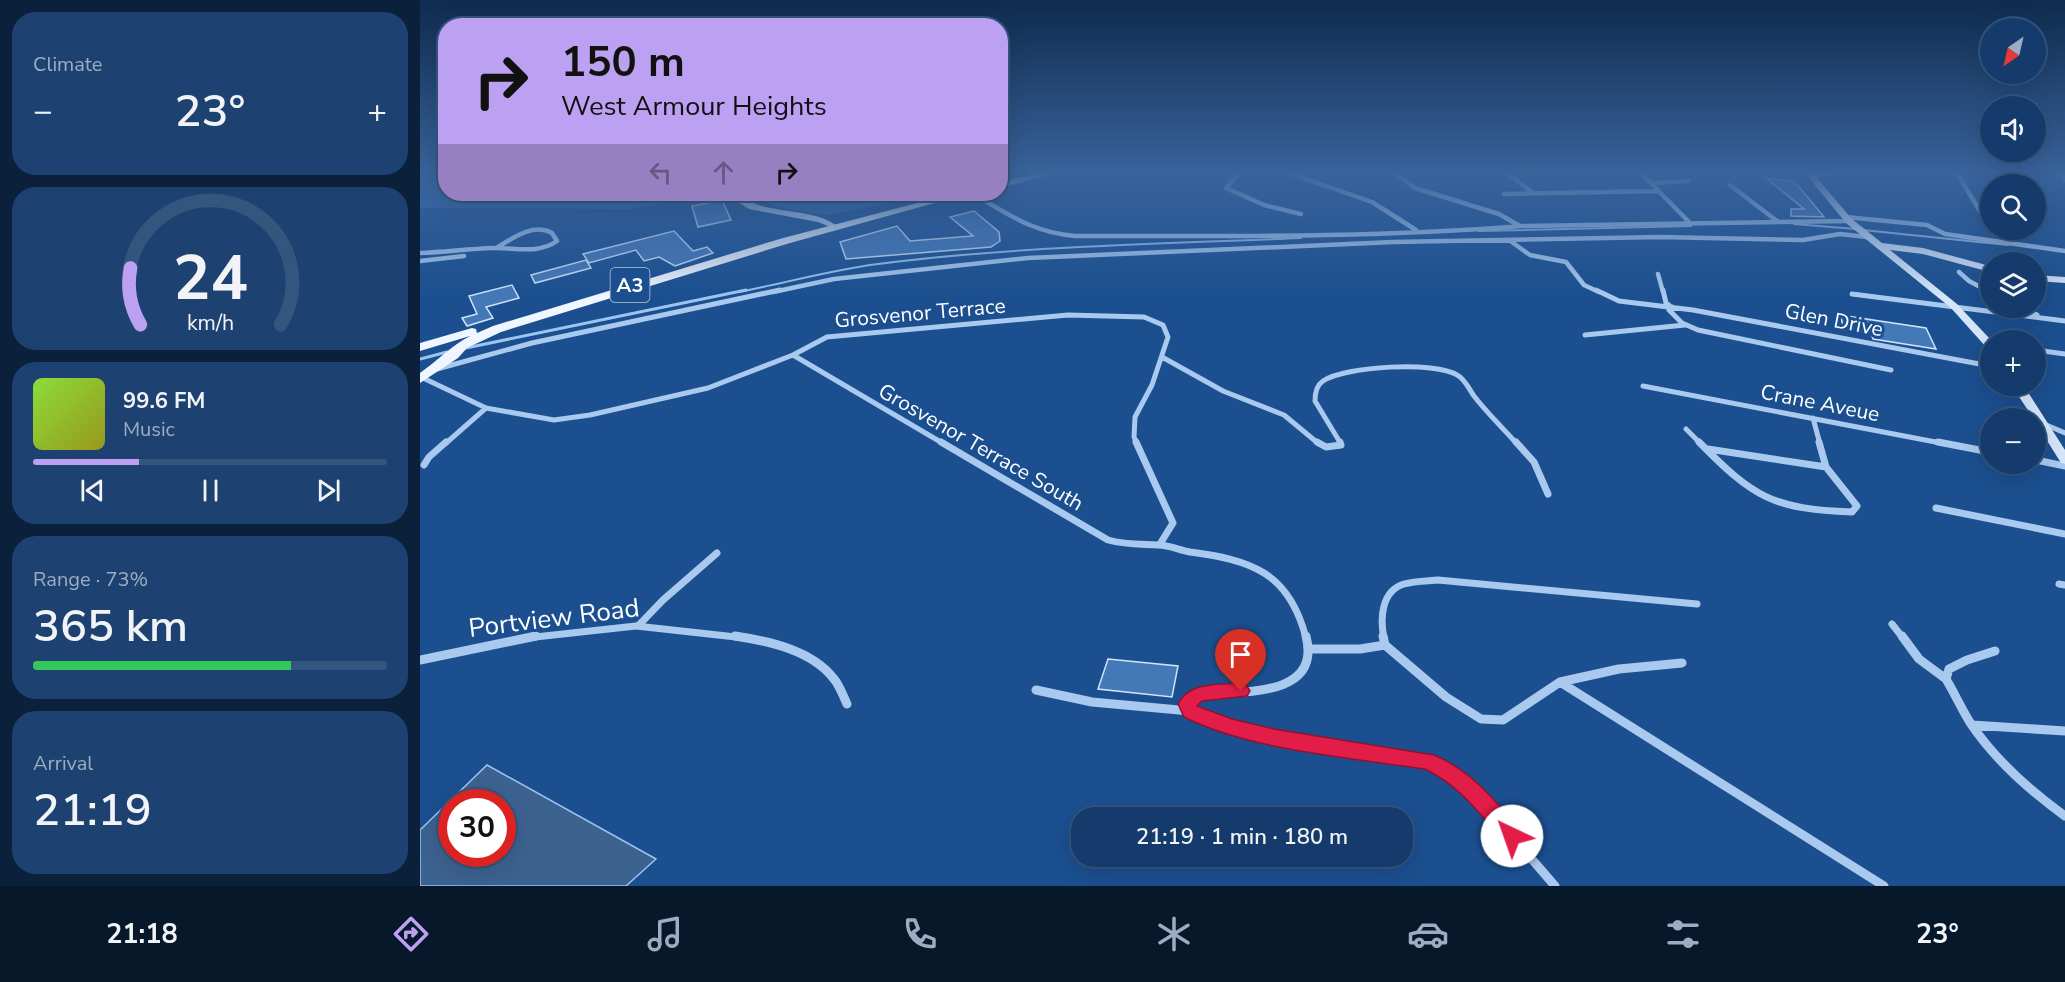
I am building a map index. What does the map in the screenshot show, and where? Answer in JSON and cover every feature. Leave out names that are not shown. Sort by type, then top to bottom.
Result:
[{"type":"main road","points":[[786,214],[830,224]]},
{"type":"main road","name":"A3","points":[[420,349],[866,214]]},
{"type":"main road","name":"A3","points":[[422,379],[458,349],[497,329],[830,224],[872,214]]},
{"type":"main road","points":[[1843,214],[1867,237],[1954,306],[1980,333]]},
{"type":"main road","points":[[1880,246],[1923,251],[1980,266]]},
{"type":"main road","points":[[2046,279],[2065,280]]},
{"type":"main road","points":[[420,349],[447,343],[458,349]]},
{"type":"main road","points":[[2046,428],[2065,460]]},
{"type":"street","points":[[1009,214],[1031,227],[1051,234],[1124,237],[1274,236],[1470,230],[1521,226],[1849,221],[1927,225],[1945,234],[2065,251]]},
{"type":"street","points":[[1395,214],[1416,230]]},
{"type":"street","points":[[1500,214],[1521,226]]},
{"type":"street","points":[[1681,214],[1690,223]]},
{"type":"street","points":[[1767,214],[1777,222]]},
{"type":"street","points":[[420,254],[498,247],[513,250],[528,249],[553,245],[557,241],[555,234],[550,231],[530,230],[498,247]]},
{"type":"street","points":[[436,369],[532,343],[834,279],[1028,258],[1393,242],[1660,237],[1803,240],[1840,234],[1867,237]]},
{"type":"street","name":"Glen Drive","points":[[1509,240],[1530,255],[1566,262],[1584,285],[1612,299],[1632,304],[1672,307],[1980,364]]},
{"type":"street","points":[[420,261],[464,256]]},
{"type":"street","points":[[1959,272],[1980,287]]},
{"type":"street","points":[[1658,274],[1666,303],[1672,307],[1669,310],[1685,325],[1715,334],[1891,370]]},
{"type":"street","points":[[1852,294],[1980,310]]},
{"type":"street","name":"Grosvenor Terrace","points":[[422,379],[486,408],[554,420],[590,415],[708,388],[793,356],[827,338],[1080,315],[1144,317],[1163,325],[1168,337],[1152,385],[1135,417],[1134,437],[1170,512],[1173,523],[1160,544]]},
{"type":"street","points":[[2043,318],[2065,321]]},
{"type":"street","points":[[1585,335],[1685,325]]},
{"type":"street","points":[[2046,351],[2065,354]]},
{"type":"street","name":"Grosvenor Terrace South","points":[[793,356],[1108,540],[1130,546],[1160,544],[1177,550],[1210,553],[1258,568],[1281,587],[1297,611],[1309,649]]},
{"type":"street","points":[[1162,357],[1200,380],[1286,415],[1322,447],[1334,449],[1341,445],[1339,438],[1319,411],[1315,391],[1319,383],[1338,373],[1357,368],[1448,370],[1460,376],[1474,396],[1534,462],[1548,494]]},
{"type":"street","name":"Crane Aveue","points":[[1643,386],[1980,450]]},
{"type":"street","points":[[424,465],[429,457],[486,408]]},
{"type":"street","points":[[1686,429],[1735,476],[1764,497],[1826,511],[1852,512],[1857,506],[1826,467],[1813,418]]},
{"type":"street","points":[[2046,424],[2065,433]]},
{"type":"street","points":[[1707,449],[1826,467]]},
{"type":"street","points":[[2046,462],[2065,466]]},
{"type":"street","points":[[1936,508],[2065,534]]},
{"type":"street","points":[[638,626],[663,600],[717,553]]},
{"type":"street","points":[[1682,663],[1619,669],[1560,682],[1503,720],[1482,719],[1446,697],[1385,645],[1382,624],[1385,600],[1402,584],[1438,580],[1697,604]]},
{"type":"street","points":[[1892,624],[1919,659],[1947,679],[1971,725],[1997,757],[2041,799],[2065,816]]},
{"type":"street","name":"Portview Road","points":[[420,660],[469,648],[561,634],[638,626],[765,641],[797,652],[832,677],[847,704]]},
{"type":"street","points":[[1190,711],[1187,704],[1193,697],[1200,694],[1261,690],[1286,685],[1302,672],[1309,649],[1360,649],[1385,645]]},
{"type":"street","points":[[1947,679],[1949,669],[1967,660],[1995,651]]},
{"type":"street","points":[[1560,682],[1884,886]]},
{"type":"street","points":[[1036,690],[1092,702],[1190,711],[1232,727],[1274,737],[1427,761],[1448,770],[1471,789],[1555,886]]},
{"type":"street","points":[[1971,725],[2065,731]]},
{"type":"shaded area","points":[[487,765],[656,859],[626,886],[420,886],[420,830],[438,813],[438,867],[516,867],[516,789],[462,789]]},
{"type":"building","points":[[694,214],[728,214],[731,220],[698,227]]},
{"type":"building","points":[[978,214],[999,232],[1000,241],[991,247],[846,259],[840,242],[897,226],[910,241],[973,236],[950,217]]},
{"type":"building","points":[[1822,214],[1824,217],[1791,216]]},
{"type":"building","points":[[674,231],[693,251],[707,247],[713,253],[675,266],[659,257],[644,261],[636,250],[589,263],[583,254]]},
{"type":"building","points":[[586,260],[591,268],[535,283],[531,275]]},
{"type":"building","points":[[512,285],[519,298],[486,307],[493,318],[467,326],[462,318],[477,314],[469,296]]},
{"type":"building","points":[[1840,315],[1926,328],[1936,349],[1873,339],[1871,333],[1844,329]]},
{"type":"building","points":[[1108,659],[1178,666],[1172,697],[1098,689]]},
{"type":"waterway","points":[[1794,224],[1856,229]]},
{"type":"waterway","points":[[1479,231],[1691,226]]},
{"type":"waterway","points":[[1863,230],[2008,245]]},
{"type":"waterway","points":[[739,292],[878,264],[983,253],[1089,246],[1301,238]]},
{"type":"waterway","points":[[466,348],[746,290]]},
{"type":"waterway","points":[[420,359],[447,352]]},
{"type":"route","points":[[1241,691],[1200,694],[1193,697],[1187,704],[1190,711],[1199,716],[1274,737],[1427,761],[1448,770],[1471,789],[1512,836]]}]
